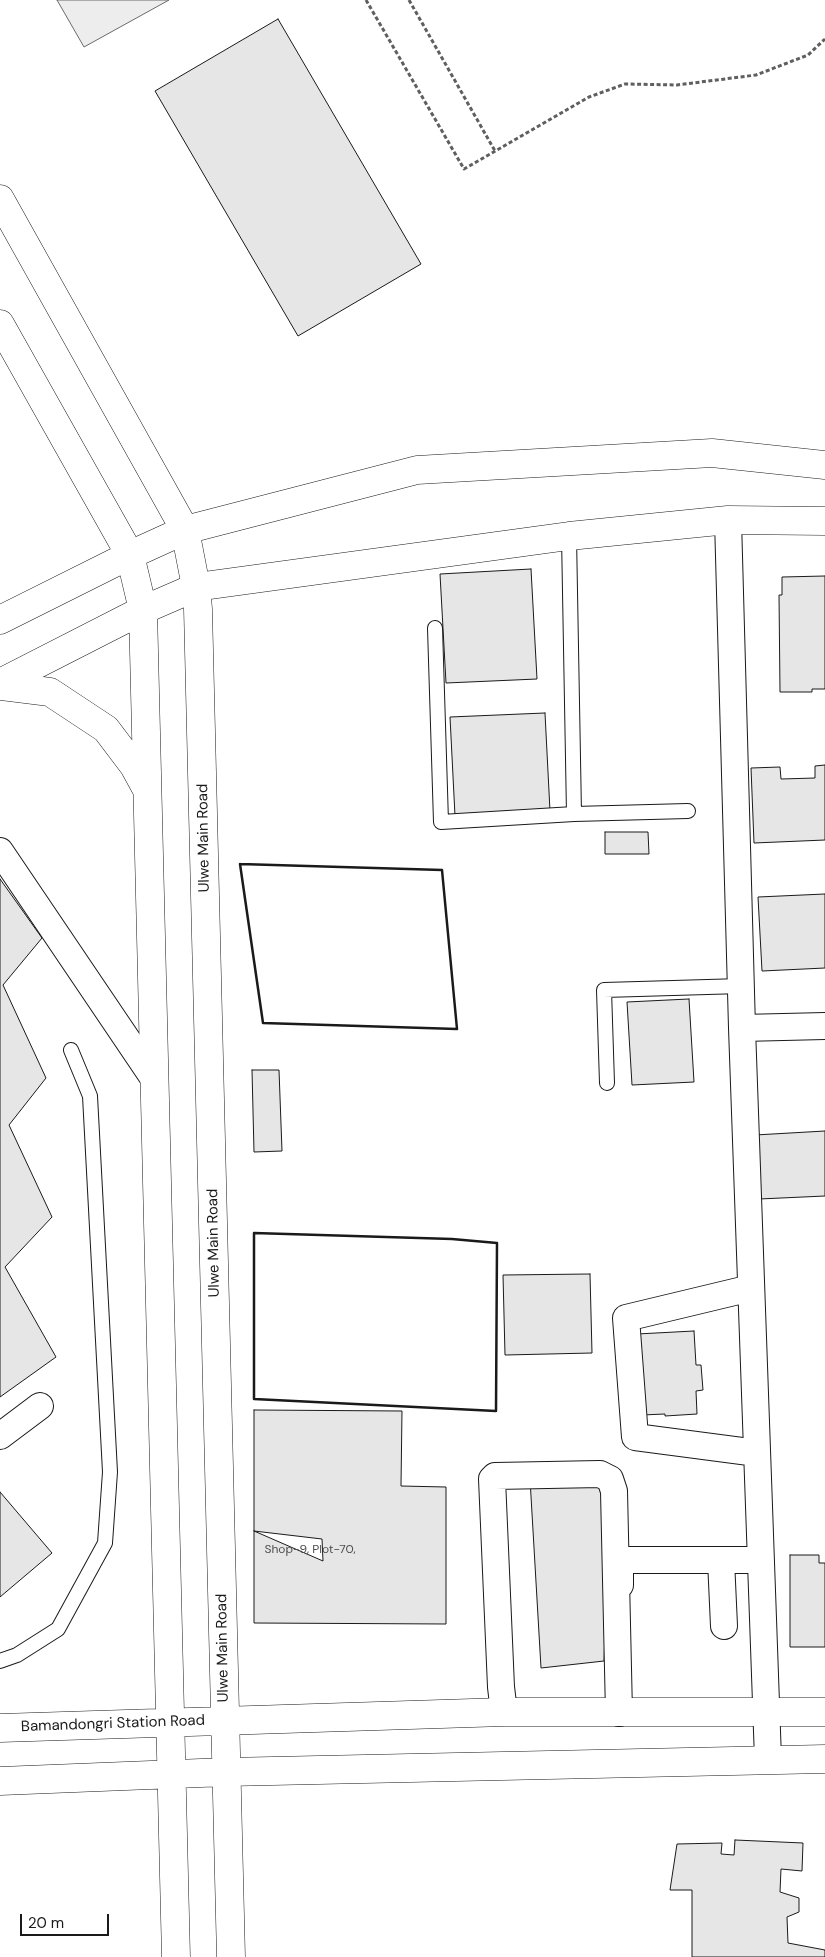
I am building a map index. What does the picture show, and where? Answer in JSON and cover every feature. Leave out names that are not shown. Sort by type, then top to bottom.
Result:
[{"type":"street","name":"Ulwe Main Road","points":[[0,198],[185,530],[196,587],[231,1957]]},
{"type":"street","points":[[0,324],[130,555],[143,610],[176,1957]]},
{"type":"street","points":[[0,620],[130,555],[185,530],[417,470],[712,453],[825,464]]},
{"type":"street","points":[[0,684],[143,610],[196,587],[569,536],[728,520],[825,521]]},
{"type":"street","points":[[728,520],[742,1028],[768,1759]]},
{"type":"street","points":[[0,684],[50,692],[106,729],[134,766],[147,790]]},
{"type":"street","points":[[0,851],[154,1079]]},
{"type":"street","points":[[742,1028],[825,1026]]},
{"type":"street","points":[[751,1288],[626,1318],[636,1437],[757,1454]]},
{"type":"street","points":[[0,1436],[40,1406]]},
{"type":"street","points":[[504,1712],[492,1479],[495,1476],[600,1474],[610,1479],[614,1491],[622,1713]]},
{"type":"street","points":[[622,1713],[620,1566],[628,1560],[761,1560]]},
{"type":"street","points":[[721,1560],[724,1626]]},
{"type":"street","name":"Bamandongri Station Road","points":[[0,1728],[504,1712],[825,1712]]},
{"type":"street","points":[[0,1781],[226,1772],[825,1759]]},
{"type":"lane","points":[[569,536],[574,814]]},
{"type":"lane","points":[[435,628],[441,822],[574,814],[688,811]]},
{"type":"lane","points":[[607,1083],[604,990],[742,986]]},
{"type":"lane","points":[[0,1661],[17,1655],[58,1629],[105,1544],[110,1472],[90,1096],[71,1050]]},
{"type":"path","points":[[366,0],[464,169],[589,97],[624,84],[677,85],[756,75],[808,55],[825,39]]},
{"type":"path","points":[[409,0],[495,151]]},
{"type":"shaded area","points":[[57,0],[169,0],[84,47]]},
{"type":"building","points":[[278,19],[421,264],[298,336],[155,91]]},
{"type":"building","points":[[531,569],[537,679],[446,683],[440,574]]},
{"type":"building","points":[[825,576],[825,689],[812,689],[812,692],[780,692],[779,595],[782,595],[782,577]]},
{"type":"building","points":[[545,713],[550,811],[455,816],[450,717]]},
{"type":"building","points":[[825,765],[825,840],[754,843],[751,768],[780,767],[781,779],[815,778],[815,766]]},
{"type":"building","points":[[605,832],[648,832],[649,854],[605,854]]},
{"type":"building","points":[[0,879],[42,938],[3,985],[46,1078],[9,1125],[52,1217],[5,1267],[56,1357],[0,1397]]},
{"type":"building","points":[[825,894],[825,968],[762,971],[758,897]]},
{"type":"building","points":[[689,999],[694,1082],[632,1085],[627,1002]]},
{"type":"building","points":[[252,1070],[279,1070],[282,1151],[254,1152]]},
{"type":"building","points":[[825,1131],[825,1196],[759,1199],[755,1135]]},
{"type":"building","points":[[590,1274],[592,1353],[505,1355],[503,1275]]},
{"type":"building","points":[[694,1331],[696,1365],[701,1365],[703,1390],[696,1391],[697,1414],[642,1415],[637,1334]]},
{"type":"building","points":[[254,1410],[402,1411],[401,1486],[446,1487],[446,1624],[254,1623]]},
{"type":"building","points":[[530,1479],[601,1484],[608,1547],[604,1661],[541,1668]]},
{"type":"building","points":[[0,1492],[52,1553],[0,1597]]},
{"type":"building","points":[[254,1531],[322,1539],[323,1561]]},
{"type":"building","points":[[790,1555],[819,1555],[819,1563],[825,1563],[825,1647],[790,1647]]},
{"type":"building","points":[[735,1840],[803,1843],[802,1871],[781,1869],[780,1892],[799,1898],[799,1912],[787,1917],[788,1943],[825,1950],[825,1957],[692,1957],[692,1890],[670,1890],[677,1844],[722,1843],[721,1854],[734,1855]]},
{"type":"wall","points":[[240,864],[442,870],[457,1029],[263,1023],[240,864]]},
{"type":"wall","points":[[254,1233],[452,1239],[497,1243],[496,1411],[254,1399],[254,1233]]}]
